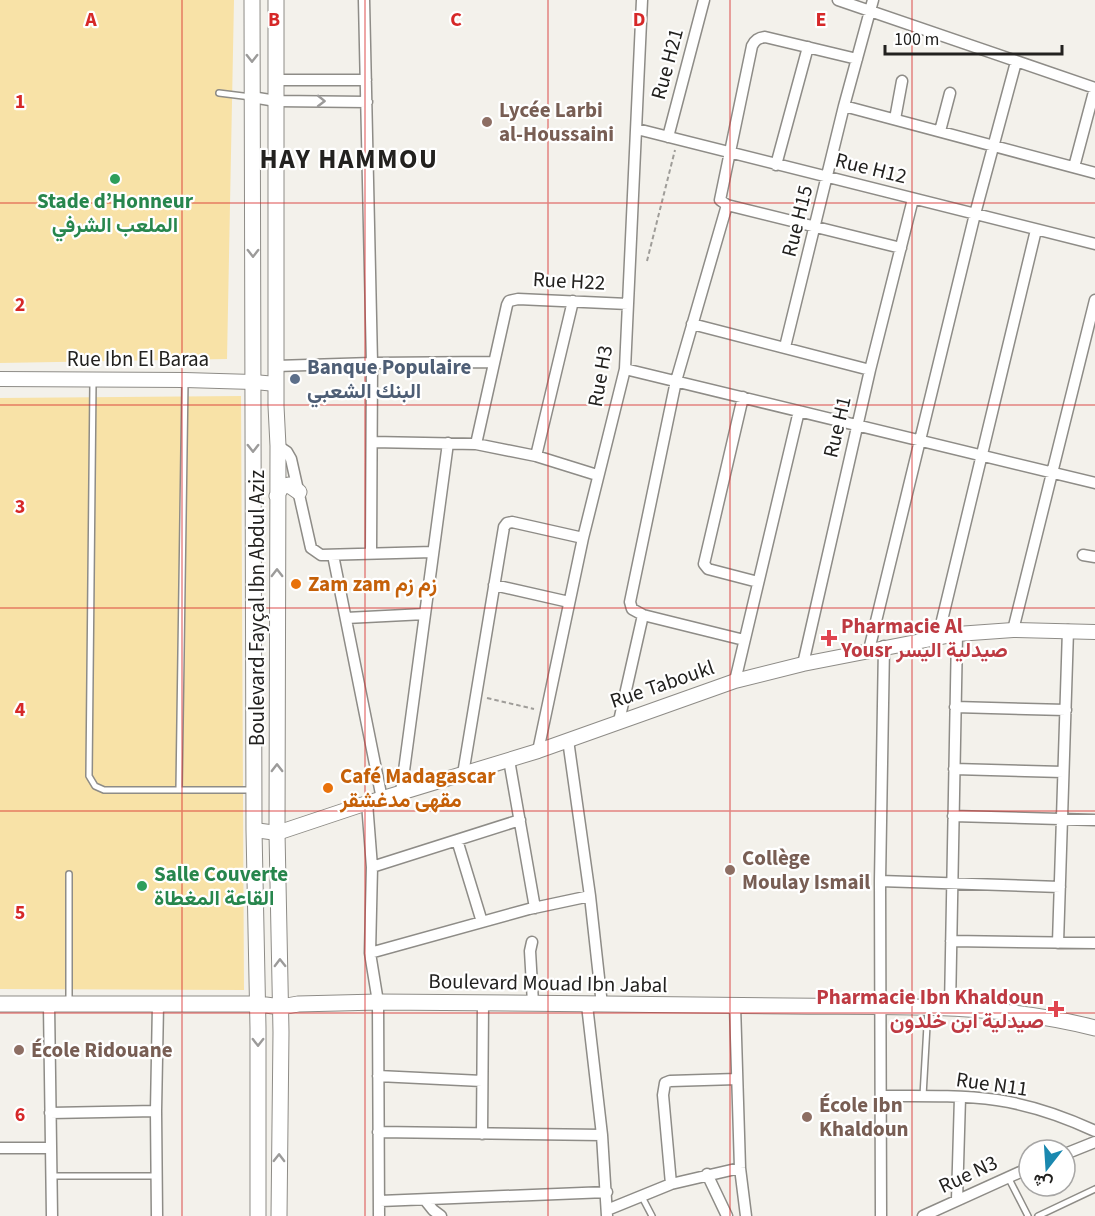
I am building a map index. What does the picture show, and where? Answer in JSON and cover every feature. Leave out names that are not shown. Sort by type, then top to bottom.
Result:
[{"type":"main road","name":"Boulevard Fayçal Ibn Abdul Aziz","points":[[252,0],[254,830],[258,1004],[258,1216]]},
{"type":"main road","name":"Boulevard Fayçal Ibn Abdul Aziz","points":[[276,0],[277,833],[281,1007],[279,1216]]},
{"type":"main road","points":[[277,496],[281,487],[289,485],[299,492]]},
{"type":"main road","name":"Boulevard Mouad Ibn Jabal","points":[[0,1004],[258,1004],[281,1007],[298,1004],[378,1002],[950,1008],[1048,1017],[1095,1029]]},
{"type":"street","points":[[364,0],[372,363],[371,553]]},
{"type":"street","name":"Rue H3","points":[[538,751],[597,475],[625,369],[642,0]]},
{"type":"street","name":"Rue H21","points":[[673,139],[704,0]]},
{"type":"street","points":[[838,0],[871,5],[1016,62],[1095,88],[1074,167]]},
{"type":"street","name":"Rue H15","points":[[785,347],[871,5]]},
{"type":"street","points":[[857,59],[765,38],[758,38],[754,42],[720,198],[721,202],[727,205],[901,248]]},
{"type":"street","points":[[776,165],[808,47]]},
{"type":"street","points":[[869,650],[975,214],[1016,62]]},
{"type":"street","points":[[276,80],[366,80]]},
{"type":"street","points":[[895,119],[902,81]]},
{"type":"street","points":[[940,131],[950,93]]},
{"type":"street","points":[[252,97],[276,101],[367,102]]},
{"type":"street","points":[[844,106],[1095,173]]},
{"type":"street","name":"Rue H12","points":[[637,129],[1095,244]]},
{"type":"street","name":"Rue H1","points":[[803,664],[870,370],[913,199]]},
{"type":"street","points":[[727,205],[676,381],[630,602],[632,609],[644,615],[744,640]]},
{"type":"street","points":[[938,638],[1036,230]]},
{"type":"street","name":"Rue H22","points":[[493,362],[509,302],[518,299],[628,304]]},
{"type":"street","points":[[1013,630],[1095,300]]},
{"type":"street","points":[[536,456],[573,301]]},
{"type":"street","points":[[692,324],[870,370]]},
{"type":"street","points":[[276,366],[493,362],[476,444]]},
{"type":"street","points":[[625,369],[1095,483]]},
{"type":"street","name":"Rue Ibn El Baraa","points":[[0,379],[185,380],[276,384]]},
{"type":"street","points":[[743,397],[704,564],[708,569],[758,582]]},
{"type":"street","points":[[735,681],[799,411]]},
{"type":"street","points":[[372,442],[476,444],[536,456],[597,475]]},
{"type":"street","points":[[401,793],[448,443]]},
{"type":"street","points":[[278,446],[290,455],[311,548],[321,555],[433,552]]},
{"type":"street","points":[[463,774],[502,531],[507,523],[583,538]]},
{"type":"street","points":[[333,555],[382,798]]},
{"type":"street","points":[[1083,555],[1095,557]]},
{"type":"street","points":[[494,585],[569,602]]},
{"type":"street","points":[[346,618],[424,614]]},
{"type":"street","points":[[619,721],[644,615]]},
{"type":"street","name":"Rue Taboukl","points":[[254,830],[277,833],[382,798],[538,751],[735,681],[803,664],[885,646],[957,634],[1013,630],[1095,632]]},
{"type":"street","points":[[1058,943],[1068,630]]},
{"type":"street","points":[[950,1008],[957,634]]},
{"type":"street","points":[[881,1216],[880,881],[885,646]]},
{"type":"street","points":[[956,707],[1066,710]]},
{"type":"street","points":[[568,740],[590,896],[607,1213],[641,1195],[671,1184],[740,1168]]},
{"type":"street","points":[[509,760],[535,908]]},
{"type":"street","points":[[954,769],[1064,772]]},
{"type":"street","points":[[367,803],[372,867],[370,953],[378,1002],[379,1216]]},
{"type":"street","points":[[953,816],[1095,820]]},
{"type":"street","points":[[372,867],[520,820]]},
{"type":"street","points":[[457,840],[483,922]]},
{"type":"street","points":[[880,881],[1060,887]]},
{"type":"street","points":[[370,953],[535,908],[590,896]]},
{"type":"street","points":[[951,941],[1095,943]]},
{"type":"street","points":[[532,942],[530,951],[533,1003]]},
{"type":"street","points":[[482,1134],[483,1003]]},
{"type":"street","points":[[157,1216],[158,1004]]},
{"type":"street","points":[[49,1005],[51,1216]]},
{"type":"street","points":[[735,1005],[740,1168],[746,1216]]},
{"type":"street","points":[[378,1076],[482,1081]]},
{"type":"street","points":[[671,1184],[663,1086],[670,1081],[737,1079]]},
{"type":"street","name":"Rue N11","points":[[881,1096],[999,1100],[1044,1112],[1095,1131]]},
{"type":"street","points":[[957,1200],[960,1097]]},
{"type":"street","points":[[50,1113],[156,1111]]},
{"type":"street","points":[[378,1132],[602,1135]]},
{"type":"street","points":[[1077,1149],[1095,1142]]},
{"type":"street","points":[[0,1148],[51,1148]]},
{"type":"street","name":"Rue N3","points":[[923,1216],[1017,1173]]},
{"type":"street","points":[[707,1174],[727,1216]]},
{"type":"street","points":[[380,1201],[607,1192]]},
{"type":"street","points":[[426,1200],[441,1216]]},
{"type":"lane","points":[[219,93],[252,97]]},
{"type":"lane","points":[[93,380],[89,776],[95,786],[104,790],[254,790]]},
{"type":"lane","points":[[179,790],[185,380]]},
{"type":"lane","points":[[69,874],[69,1004]]},
{"type":"lane","points":[[923,1096],[928,1008]]},
{"type":"lane","points":[[51,1176],[156,1176]]},
{"type":"lane","points":[[1008,1176],[1028,1216]]},
{"type":"lane","points":[[1038,1216],[1095,1189]]},
{"type":"lane","points":[[641,1195],[652,1216]]},
{"type":"path","points":[[647,261],[673,139]]},
{"type":"path","points":[[476,696],[546,712]]},
{"type":"shaded area","name":"Stade d’Honneur الملعب الشرفي","points":[[0,0],[234,0],[227,359],[0,363]]},
{"type":"shaded area","points":[[241,396],[244,990],[0,989],[0,398]]},
{"type":"place","name":"Lycée Larbi al-Houssaini","points":[[487,122]]},
{"type":"place","name":"Stade d’Honneur الملعب الشرفي","points":[[115,179]]},
{"type":"place","name":"Banque Populaire البنك الشعبي","points":[[295,379]]},
{"type":"place","name":"Zam zam زم زم","points":[[296,584]]},
{"type":"place","name":"Pharmacie Al Yousr صيدلية اليسر","points":[[829,638]]},
{"type":"place","name":"Café Madagascar مقهى مدغشقر","points":[[328,788]]},
{"type":"place","name":"Collège Moulay Ismail","points":[[730,870]]},
{"type":"place","name":"Salle Couverte القاعة المغطاة","points":[[142,886]]},
{"type":"place","name":"Pharmacie Ibn Khaldoun صيدلية ابن خلدون","points":[[1056,1009]]},
{"type":"place","name":"École Ridouane","points":[[19,1050]]},
{"type":"place","name":"École Ibn Khaldoun","points":[[807,1117]]},
{"type":"district","name":"HAY HAMMOU","points":[[349,159]]}]
